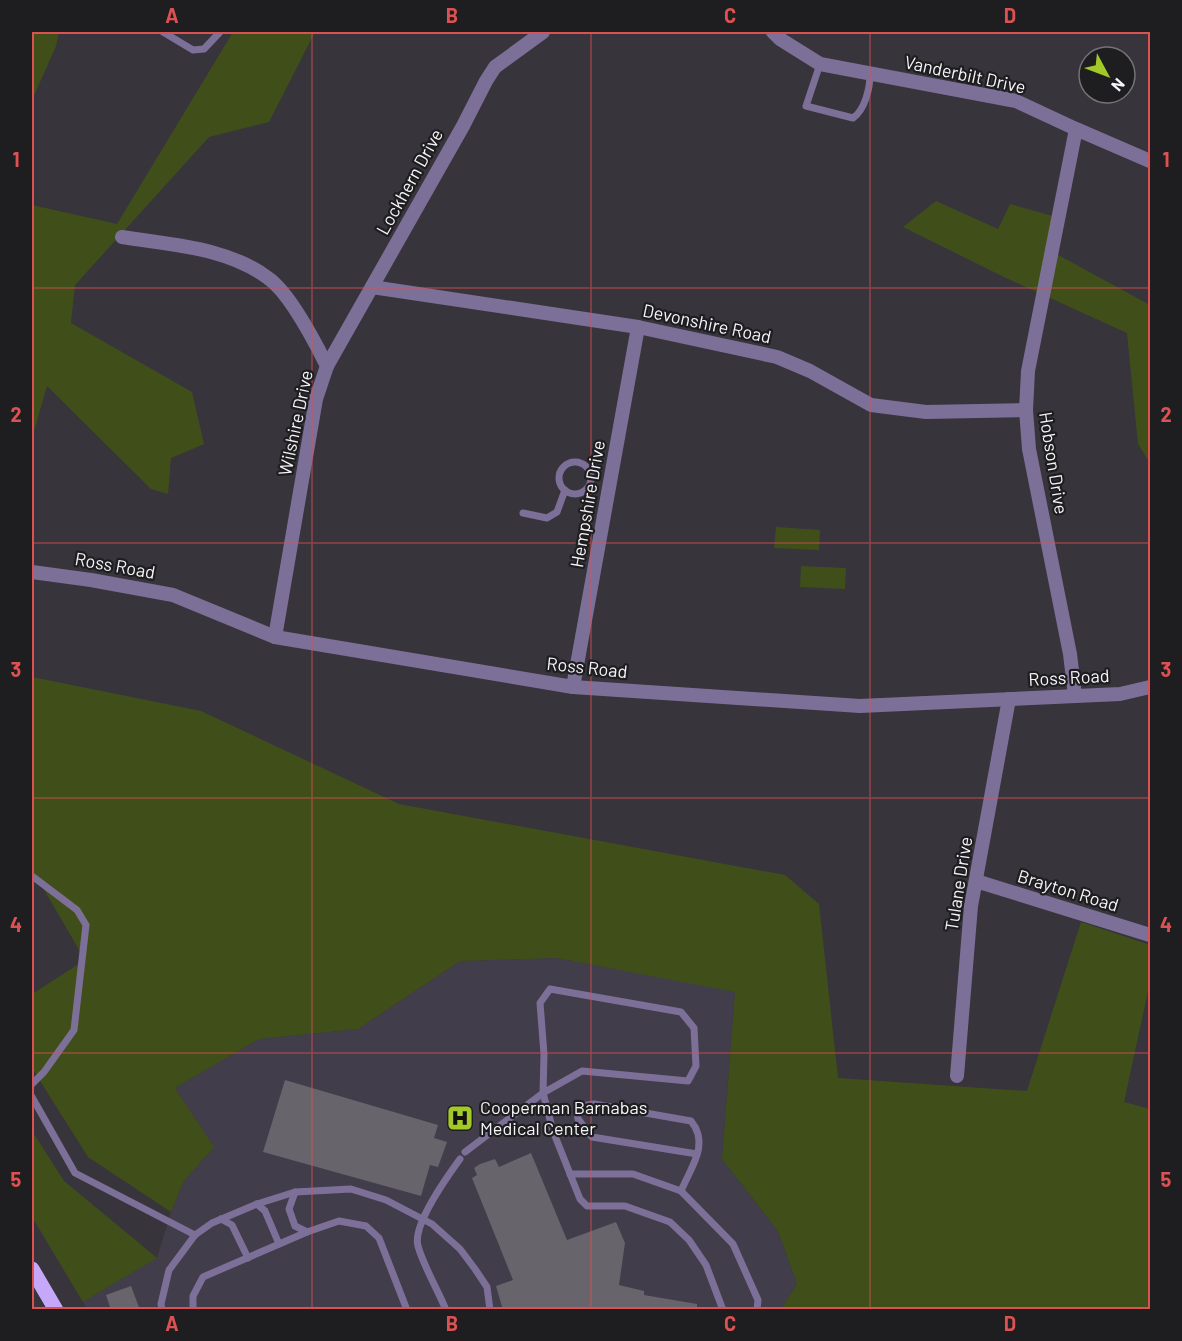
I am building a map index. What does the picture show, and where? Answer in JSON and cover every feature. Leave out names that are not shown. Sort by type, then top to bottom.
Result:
[{"type":"main road","points":[[32,1269],[56,1310]]},
{"type":"street","name":"Lockhern Drive","points":[[327,366],[495,68],[531,38],[543,32]]},
{"type":"street","name":"Vanderbilt Drive","points":[[773,32],[780,39],[820,64],[1016,101],[1150,161]]},
{"type":"street","name":"Hobson Drive","points":[[1075,696],[1070,654],[1029,449],[1026,410],[1028,371],[1076,129]]},
{"type":"street","name":"Wilshire Drive","points":[[122,237],[210,251],[240,260],[270,279],[293,306],[327,366],[316,399],[275,637]]},
{"type":"street","name":"Devonshire Road","points":[[372,287],[638,327],[777,357],[810,371],[872,405],[926,412],[1026,410]]},
{"type":"street","name":"Hempshire Drive","points":[[573,687],[638,327]]},
{"type":"street","name":"Ross Road","points":[[32,572],[173,595],[275,637],[573,687],[860,706],[1120,694],[1150,687]]},
{"type":"street","name":"Tulane Drive","points":[[957,1076],[971,906],[1009,699]]},
{"type":"street","name":"Brayton Road","points":[[976,881],[1150,935]]},
{"type":"lane","points":[[163,32],[193,50],[204,50],[220,32]]},
{"type":"lane","points":[[820,64],[806,106],[853,118],[860,114],[870,83],[870,74]]},
{"type":"lane","points":[[571,463],[585,466],[591,479],[583,492],[573,494],[565,490],[559,482],[562,468],[571,463]]},
{"type":"lane","points":[[591,479],[610,483]]},
{"type":"lane","points":[[523,513],[547,518],[556,512],[565,490]]},
{"type":"lane","points":[[32,876],[77,910],[86,926],[74,1030],[44,1072],[32,1084]]},
{"type":"lane","points":[[465,1152],[543,1093],[582,1071],[688,1081],[696,1066],[694,1028],[681,1012],[550,989],[540,1003],[544,1054],[543,1093],[553,1131],[580,1199],[587,1206],[625,1206],[670,1222],[689,1240],[706,1265],[723,1310]]},
{"type":"lane","points":[[32,1097],[75,1173],[195,1235]]},
{"type":"lane","points":[[681,1191],[697,1154],[700,1146],[699,1130],[692,1121],[594,1104],[582,1106],[578,1112],[578,1119],[592,1137],[697,1154]]},
{"type":"lane","points":[[446,1310],[417,1244],[423,1218],[460,1159]]},
{"type":"lane","points":[[570,1174],[633,1174],[681,1191],[733,1244],[758,1300],[757,1310]]},
{"type":"lane","points":[[162,1310],[169,1270],[195,1235],[221,1219],[256,1204],[295,1192],[351,1189],[386,1200],[432,1224],[460,1249],[475,1269],[487,1287],[490,1310]]},
{"type":"lane","points":[[295,1192],[289,1209],[295,1226],[307,1232]]},
{"type":"lane","points":[[256,1204],[265,1211],[279,1244]]},
{"type":"lane","points":[[221,1219],[232,1225],[248,1258]]},
{"type":"lane","points":[[193,1310],[193,1296],[203,1277],[307,1232],[339,1221],[366,1226],[379,1238],[406,1310]]},
{"type":"shaded area","name":"Cooperman Barnabas Medical Center","points":[[557,958],[735,991],[722,1159],[778,1231],[797,1284],[781,1309],[87,1310],[83,1302],[157,1258],[171,1212],[184,1181],[214,1147],[175,1088],[259,1039],[358,1029],[460,961]]},
{"type":"green space","points":[[32,32],[59,32],[56,46],[32,100]]},
{"type":"green space","points":[[233,32],[315,32],[269,122],[209,137],[75,285],[71,323],[192,392],[204,444],[171,458],[168,494],[151,489],[47,386],[32,438],[32,205],[117,224]]},
{"type":"green space","points":[[936,201],[998,229],[1010,204],[1056,217],[1049,250],[1150,305],[1150,463],[1138,444],[1127,333],[1006,278],[903,227]]},
{"type":"green space","points":[[776,527],[820,530],[819,550],[774,548]]},
{"type":"green space","points":[[801,566],[846,568],[845,589],[800,587]]},
{"type":"green space","points":[[32,677],[201,711],[399,804],[785,875],[819,904],[838,1078],[1027,1091],[1081,922],[1150,945],[1150,982],[1124,1102],[1150,1109],[1150,1309],[781,1309],[797,1284],[778,1231],[722,1159],[735,992],[557,958],[460,961],[358,1029],[259,1039],[175,1088],[214,1147],[184,1181],[171,1212],[88,1157],[32,1068],[32,994],[85,960],[32,869]]},
{"type":"green space","points":[[32,1131],[64,1181],[157,1258],[83,1302],[32,1217]]},
{"type":"building","points":[[285,1080],[438,1125],[434,1138],[447,1142],[438,1167],[430,1165],[421,1196],[263,1152]]},
{"type":"building","name":"Cooperman Barnabas Medical Center","points":[[531,1153],[567,1240],[616,1222],[625,1243],[619,1285],[644,1291],[644,1295],[697,1304],[697,1310],[503,1310],[496,1286],[513,1280],[472,1178],[477,1175],[474,1168],[480,1164],[495,1159],[499,1167]]},
{"type":"building","points":[[131,1286],[140,1310],[111,1310],[106,1295]]},
{"type":"place","name":"Cooperman Barnabas Medical Center","points":[[460,1118]]}]
